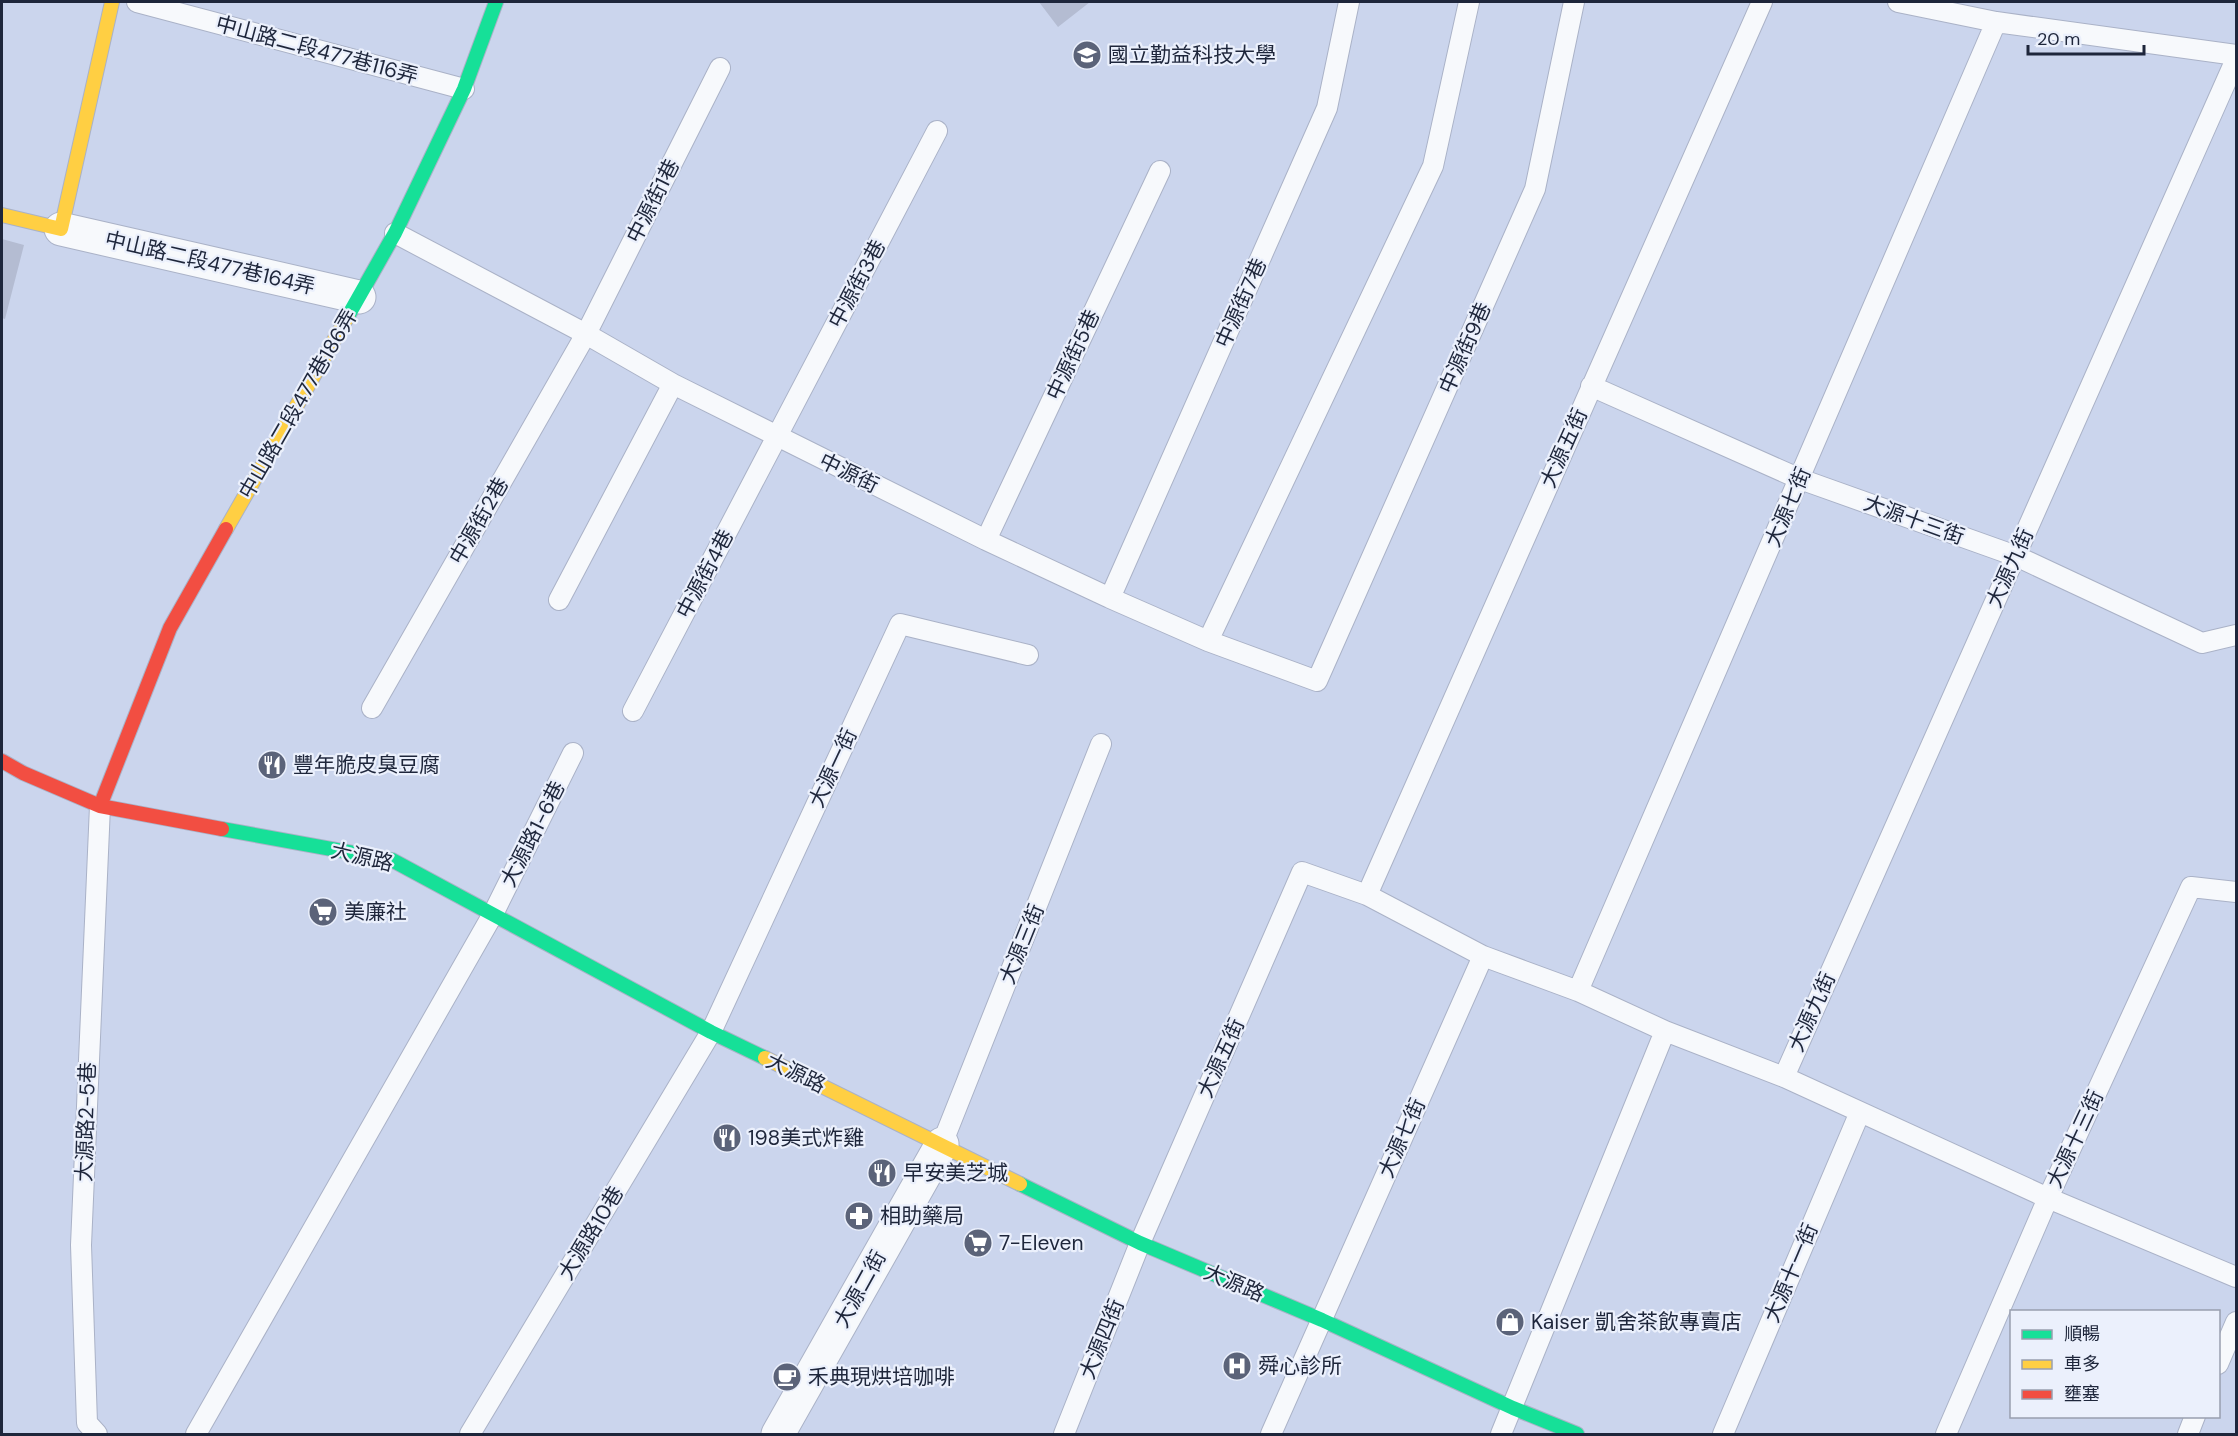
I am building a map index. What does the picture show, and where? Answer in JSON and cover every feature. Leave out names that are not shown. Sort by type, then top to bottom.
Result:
[{"type":"street","points":[[62,229],[112,2]]},
{"type":"street","name":"中山路二段477巷186弄","points":[[100,806],[170,628],[395,233],[464,89],[496,2]]},
{"type":"street","name":"中山路二段477巷164弄","points":[[2,215],[359,297]]},
{"type":"street","name":"大源路","points":[[2,761],[23,773],[100,806],[392,860],[711,1032],[1140,1243],[1322,1320],[1513,1408],[1577,1434]]},
{"type":"street","name":"大源二街","points":[[778,1434],[942,1144]]},
{"type":"lane","name":"中山路二段477巷116弄","points":[[137,2],[464,89]]},
{"type":"lane","name":"中源街7巷","points":[[1110,598],[1327,108],[1349,2]]},
{"type":"lane","points":[[1208,641],[1432,166],[1469,2]]},
{"type":"lane","name":"中源街9巷","points":[[1317,681],[1535,189],[1574,2]]},
{"type":"lane","name":"大源五街","points":[[1140,1243],[1302,872],[1367,895],[1762,2]]},
{"type":"lane","points":[[1898,2],[1996,22],[2236,57]]},
{"type":"lane","name":"大源七街","points":[[1578,991],[1996,22]]},
{"type":"lane","name":"大源九街","points":[[1784,1077],[2236,57]]},
{"type":"lane","name":"中源街1巷","points":[[585,334],[720,68]]},
{"type":"lane","name":"中源街3巷","points":[[776,437],[937,131]]},
{"type":"lane","name":"中源街5巷","points":[[986,540],[1160,171]]},
{"type":"lane","name":"中源街","points":[[395,233],[585,334],[673,384],[986,540],[1208,641],[1317,681]]},
{"type":"lane","name":"中源街2巷","points":[[372,708],[585,334]]},
{"type":"lane","points":[[560,600],[673,384]]},
{"type":"lane","name":"大源十三街","points":[[1591,386],[1800,479],[2016,556],[2202,643],[2236,635]]},
{"type":"lane","name":"中源街4巷","points":[[633,711],[776,437]]},
{"type":"lane","name":"大源一街","points":[[711,1032],[900,624],[1028,655]]},
{"type":"lane","name":"大源三街","points":[[942,1144],[1101,744]]},
{"type":"lane","name":"大源路1-6巷","points":[[493,914],[573,753]]},
{"type":"lane","name":"大源路2-5巷","points":[[97,1434],[87,1423],[81,1245],[100,806]]},
{"type":"lane","name":"大源十三街","points":[[1946,1434],[2048,1197],[2191,887],[2236,892]]},
{"type":"lane","points":[[1367,895],[1483,956],[1578,991],[1665,1031],[1784,1077],[2048,1197],[2236,1277]]},
{"type":"lane","points":[[196,1434],[493,914]]},
{"type":"lane","name":"大源七街","points":[[1271,1434],[1483,956]]},
{"type":"lane","points":[[1501,1434],[1665,1031]]},
{"type":"lane","name":"大源路10巷","points":[[470,1434],[711,1032]]},
{"type":"lane","name":"大源十一街","points":[[1723,1434],[1860,1112]]},
{"type":"lane","name":"大源四街","points":[[1064,1434],[1140,1243]]},
{"type":"lane","points":[[2220,1359],[2236,1322]]},
{"type":"lane","points":[[2188,1434],[2194,1418]]},
{"type":"building","points":[[1039,2],[1090,2],[1058,27]]},
{"type":"building","points":[[2,239],[24,245],[5,319],[2,318]]},
{"type":"traffic: fast","points":[[348,316],[395,233],[464,89],[496,2]]},
{"type":"traffic: fast","points":[[222,829],[392,860],[711,1032],[765,1058]]},
{"type":"traffic: fast","points":[[1020,1184],[1140,1243],[1322,1320],[1513,1408],[1577,1434]]},
{"type":"traffic: slow","points":[[2,215],[61,229],[112,2]]},
{"type":"traffic: slow","points":[[226,529],[348,316]]},
{"type":"traffic: slow","points":[[765,1058],[1020,1184]]},
{"type":"traffic: jam","points":[[100,806],[170,628],[226,529]]},
{"type":"traffic: jam","points":[[2,761],[23,773],[100,806],[222,829]]},
{"type":"place","name":"國立勤益科技大學","points":[[1087,55]]},
{"type":"place","name":"豐年脆皮臭豆腐","points":[[272,765]]},
{"type":"place","name":"美廉社","points":[[323,912]]},
{"type":"place","name":"198美式炸雞","points":[[727,1138]]},
{"type":"place","name":"早安美芝城","points":[[882,1173]]},
{"type":"place","name":"相助藥局","points":[[859,1216]]},
{"type":"place","name":"7-Eleven","points":[[978,1243]]},
{"type":"place","name":"Kaiser 凱舍茶飲專賣店","points":[[1510,1322]]},
{"type":"place","name":"舜心診所","points":[[1237,1366]]},
{"type":"place","name":"禾典現烘培咖啡","points":[[787,1377]]}]
